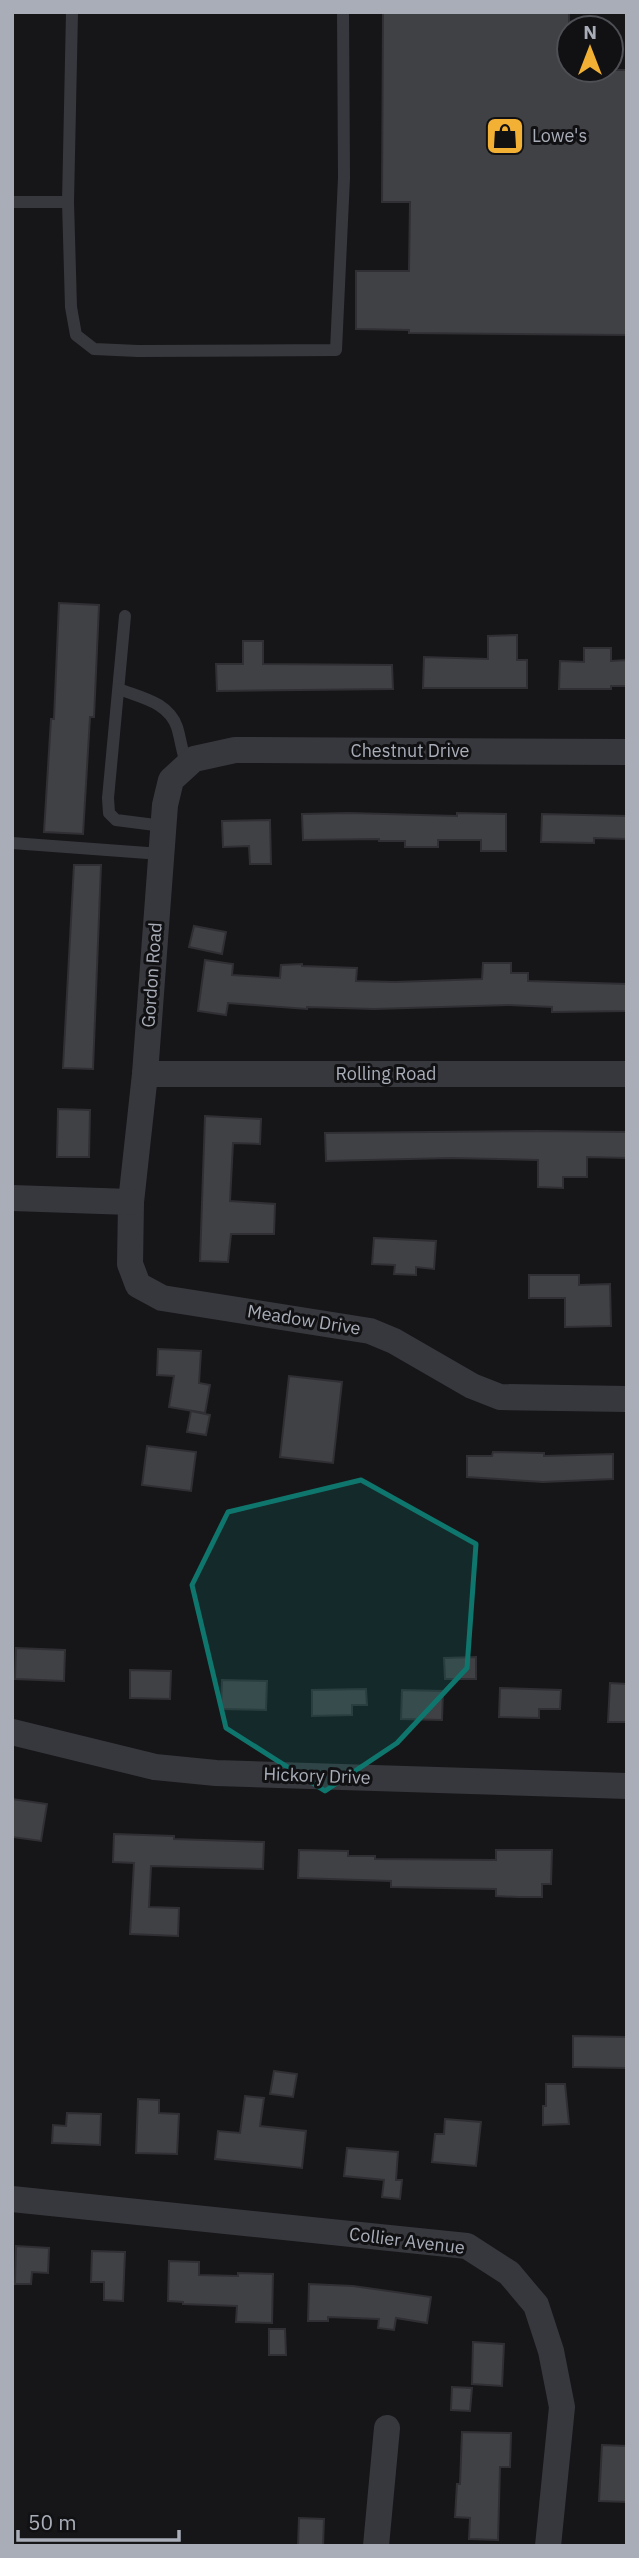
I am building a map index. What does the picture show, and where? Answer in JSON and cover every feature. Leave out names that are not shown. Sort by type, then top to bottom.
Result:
[{"type":"street","name":"Chestnut Drive","points":[[191,762],[235,750],[627,752]]},
{"type":"street","name":"Gordon Road","points":[[131,1202],[145,1074],[163,826],[171,780],[191,762]]},
{"type":"street","name":"Rolling Road","points":[[145,1074],[627,1074]]},
{"type":"street","points":[[12,1198],[131,1202]]},
{"type":"street","name":"Meadow Drive","points":[[131,1202],[130,1264],[138,1285],[162,1298],[370,1331],[394,1341],[472,1387],[500,1397],[627,1399]]},
{"type":"street","name":"Hickory Drive","points":[[12,1732],[155,1767],[216,1773],[627,1787]]},
{"type":"street","name":"Collier Avenue","points":[[12,2199],[467,2246],[509,2273],[536,2305],[551,2351],[562,2407],[548,2546]]},
{"type":"street","points":[[376,2546],[387,2428]]},
{"type":"lane","points":[[72,12],[68,202],[71,307],[76,335],[94,349],[138,351],[336,350],[344,178],[343,12]]},
{"type":"lane","points":[[12,202],[68,202]]},
{"type":"lane","points":[[125,616],[108,798],[109,813],[116,820],[163,826]]},
{"type":"lane","points":[[119,690],[164,707],[177,728],[181,751],[191,762]]},
{"type":"lane","points":[[12,843],[161,854]]},
{"type":"highlighted area","points":[[361,1480],[476,1544],[467,1668],[397,1743],[325,1791],[226,1728],[192,1585],[228,1512]]},
{"type":"building","name":"Lowe's","points":[[383,12],[569,12],[555,14],[555,84],[625,84],[627,70],[627,335],[409,333],[409,330],[356,329],[356,271],[409,271],[410,202],[382,202]]},
{"type":"building","points":[[59,603],[99,605],[94,717],[90,717],[83,834],[44,832],[51,719],[54,719]]},
{"type":"building","points":[[517,635],[517,660],[527,660],[527,688],[423,688],[424,657],[488,659],[488,636]]},
{"type":"building","points":[[243,641],[263,641],[263,664],[392,665],[393,689],[217,691],[216,664],[243,664]]},
{"type":"building","points":[[584,648],[611,648],[611,661],[627,660],[627,686],[611,686],[611,689],[559,689],[560,661],[584,662]]},
{"type":"building","points":[[457,813],[506,814],[506,851],[481,851],[481,840],[438,840],[438,847],[405,847],[405,841],[379,839],[303,840],[302,814],[457,816]]},
{"type":"building","points":[[542,814],[627,816],[627,839],[594,838],[594,843],[541,842]]},
{"type":"building","points":[[270,820],[271,864],[250,864],[249,846],[223,847],[222,821]]},
{"type":"building","points":[[74,865],[101,865],[93,1069],[63,1068]]},
{"type":"building","points":[[194,926],[226,932],[222,954],[189,947]]},
{"type":"building","points":[[205,960],[233,964],[232,975],[280,978],[281,965],[302,964],[357,968],[356,981],[395,982],[482,979],[483,963],[511,963],[511,973],[528,973],[528,981],[627,984],[627,1011],[552,1012],[552,1007],[509,1005],[307,1009],[228,1003],[226,1015],[198,1011]]},
{"type":"building","points":[[58,1109],[90,1110],[89,1157],[57,1157]]},
{"type":"building","points":[[205,1116],[261,1119],[260,1144],[233,1143],[230,1201],[275,1204],[274,1234],[231,1234],[228,1262],[200,1261]]},
{"type":"building","points":[[627,1132],[627,1158],[587,1157],[587,1177],[563,1177],[563,1188],[538,1187],[538,1160],[451,1158],[326,1161],[325,1133]]},
{"type":"building","points":[[374,1238],[436,1241],[434,1269],[416,1267],[416,1275],[394,1274],[395,1265],[372,1264]]},
{"type":"building","points":[[529,1275],[579,1275],[579,1285],[610,1284],[611,1326],[565,1327],[565,1298],[529,1298]]},
{"type":"building","points":[[158,1349],[201,1351],[199,1383],[210,1385],[205,1413],[169,1407],[174,1376],[157,1375]]},
{"type":"building","points":[[289,1376],[342,1382],[333,1463],[280,1457]]},
{"type":"building","points":[[191,1411],[210,1415],[206,1435],[187,1432]]},
{"type":"building","points":[[147,1446],[196,1452],[191,1491],[142,1485]]},
{"type":"building","points":[[493,1452],[544,1453],[544,1456],[613,1454],[613,1479],[543,1482],[467,1477],[467,1456],[492,1456]]},
{"type":"building","points":[[16,1648],[65,1650],[64,1681],[15,1679]]},
{"type":"building","points":[[476,1657],[476,1679],[445,1679],[444,1658]]},
{"type":"building","points":[[130,1670],[171,1671],[170,1699],[130,1698]]},
{"type":"building","points":[[222,1680],[267,1681],[266,1710],[221,1709]]},
{"type":"building","points":[[610,1683],[627,1684],[627,1722],[608,1722]]},
{"type":"building","points":[[500,1688],[561,1690],[560,1709],[539,1709],[539,1718],[499,1717]]},
{"type":"building","points":[[366,1689],[367,1705],[352,1705],[352,1715],[312,1716],[312,1690]]},
{"type":"building","points":[[402,1690],[443,1691],[442,1720],[401,1719]]},
{"type":"building","points":[[12,1799],[47,1804],[41,1841],[12,1837]]},
{"type":"building","points":[[114,1834],[264,1842],[263,1869],[151,1866],[149,1907],[179,1908],[178,1936],[130,1934],[134,1863],[113,1862]]},
{"type":"building","points":[[299,1850],[348,1851],[348,1856],[375,1856],[375,1859],[496,1860],[496,1850],[552,1850],[551,1884],[542,1884],[542,1897],[518,1897],[496,1896],[496,1889],[391,1887],[391,1881],[298,1878]]},
{"type":"building","points":[[573,2036],[627,2037],[627,2068],[573,2067]]},
{"type":"building","points":[[274,2071],[297,2074],[293,2097],[270,2094]]},
{"type":"building","points":[[546,2084],[565,2084],[569,2124],[543,2125]]},
{"type":"building","points":[[245,2096],[264,2098],[260,2126],[306,2131],[302,2168],[215,2159],[218,2131],[240,2133]]},
{"type":"building","points":[[138,2099],[159,2100],[159,2113],[179,2114],[177,2154],[136,2153]]},
{"type":"building","points":[[67,2113],[101,2114],[100,2145],[52,2143],[53,2125],[66,2126]]},
{"type":"building","points":[[445,2119],[481,2122],[476,2166],[432,2162],[435,2134],[444,2134]]},
{"type":"building","points":[[347,2148],[398,2152],[396,2180],[402,2180],[400,2199],[382,2197],[384,2180],[344,2176]]},
{"type":"building","points":[[16,2246],[49,2248],[48,2273],[32,2272],[31,2284],[15,2284]]},
{"type":"building","points":[[92,2251],[125,2252],[123,2301],[104,2300],[104,2282],[91,2282]]},
{"type":"building","points":[[169,2261],[199,2262],[199,2275],[273,2274],[272,2323],[236,2322],[237,2306],[168,2301]]},
{"type":"building","points":[[309,2284],[353,2286],[431,2297],[427,2323],[396,2318],[394,2330],[378,2328],[379,2319],[328,2317],[328,2321],[308,2321]]},
{"type":"building","points":[[269,2329],[285,2329],[286,2355],[269,2355]]},
{"type":"building","points":[[473,2342],[504,2344],[502,2386],[472,2384]]},
{"type":"building","points":[[452,2387],[472,2388],[470,2411],[451,2410]]},
{"type":"building","points":[[462,2432],[511,2433],[510,2467],[500,2467],[498,2540],[469,2539],[470,2518],[455,2517],[457,2484],[460,2484]]},
{"type":"building","points":[[602,2445],[627,2446],[627,2502],[599,2501]]},
{"type":"building","points":[[299,2518],[324,2519],[323,2546],[298,2546]]},
{"type":"place","name":"Lowe's","points":[[505,136]]}]
